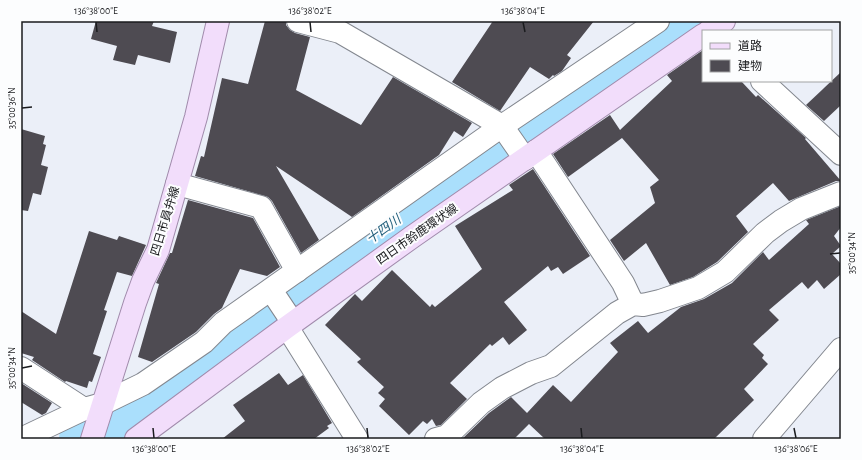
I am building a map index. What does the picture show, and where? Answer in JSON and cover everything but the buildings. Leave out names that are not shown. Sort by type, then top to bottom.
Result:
[{"type":"main road","name":"四日市員弁線","points":[[92,439],[95,410],[143,281],[158,250],[196,117],[218,21]]},
{"type":"main road","name":"四日市鈴鹿環状線","points":[[136,439],[289,322],[412,237],[527,153],[702,31]]},
{"type":"street","points":[[298,21],[340,32],[503,128],[527,153],[623,283],[633,304]]},
{"type":"street","points":[[21,439],[95,410],[143,384],[204,342],[223,324],[272,292],[298,271],[658,21]]},
{"type":"street","points":[[763,82],[841,154]]},
{"type":"street","points":[[177,184],[261,207],[298,271]]},
{"type":"street","points":[[444,438],[481,403],[502,388],[531,373],[551,366],[617,314],[633,304],[643,305],[660,301],[698,288],[725,272],[765,233],[781,221],[801,209],[841,193]]},
{"type":"street","points":[[272,292],[357,439]]},
{"type":"street","points":[[764,439],[841,349]]},
{"type":"street","points":[[21,368],[95,410]]},
{"type":"waterway","name":"十四川","points":[[84,439],[172,385],[400,219],[684,21]]}]
